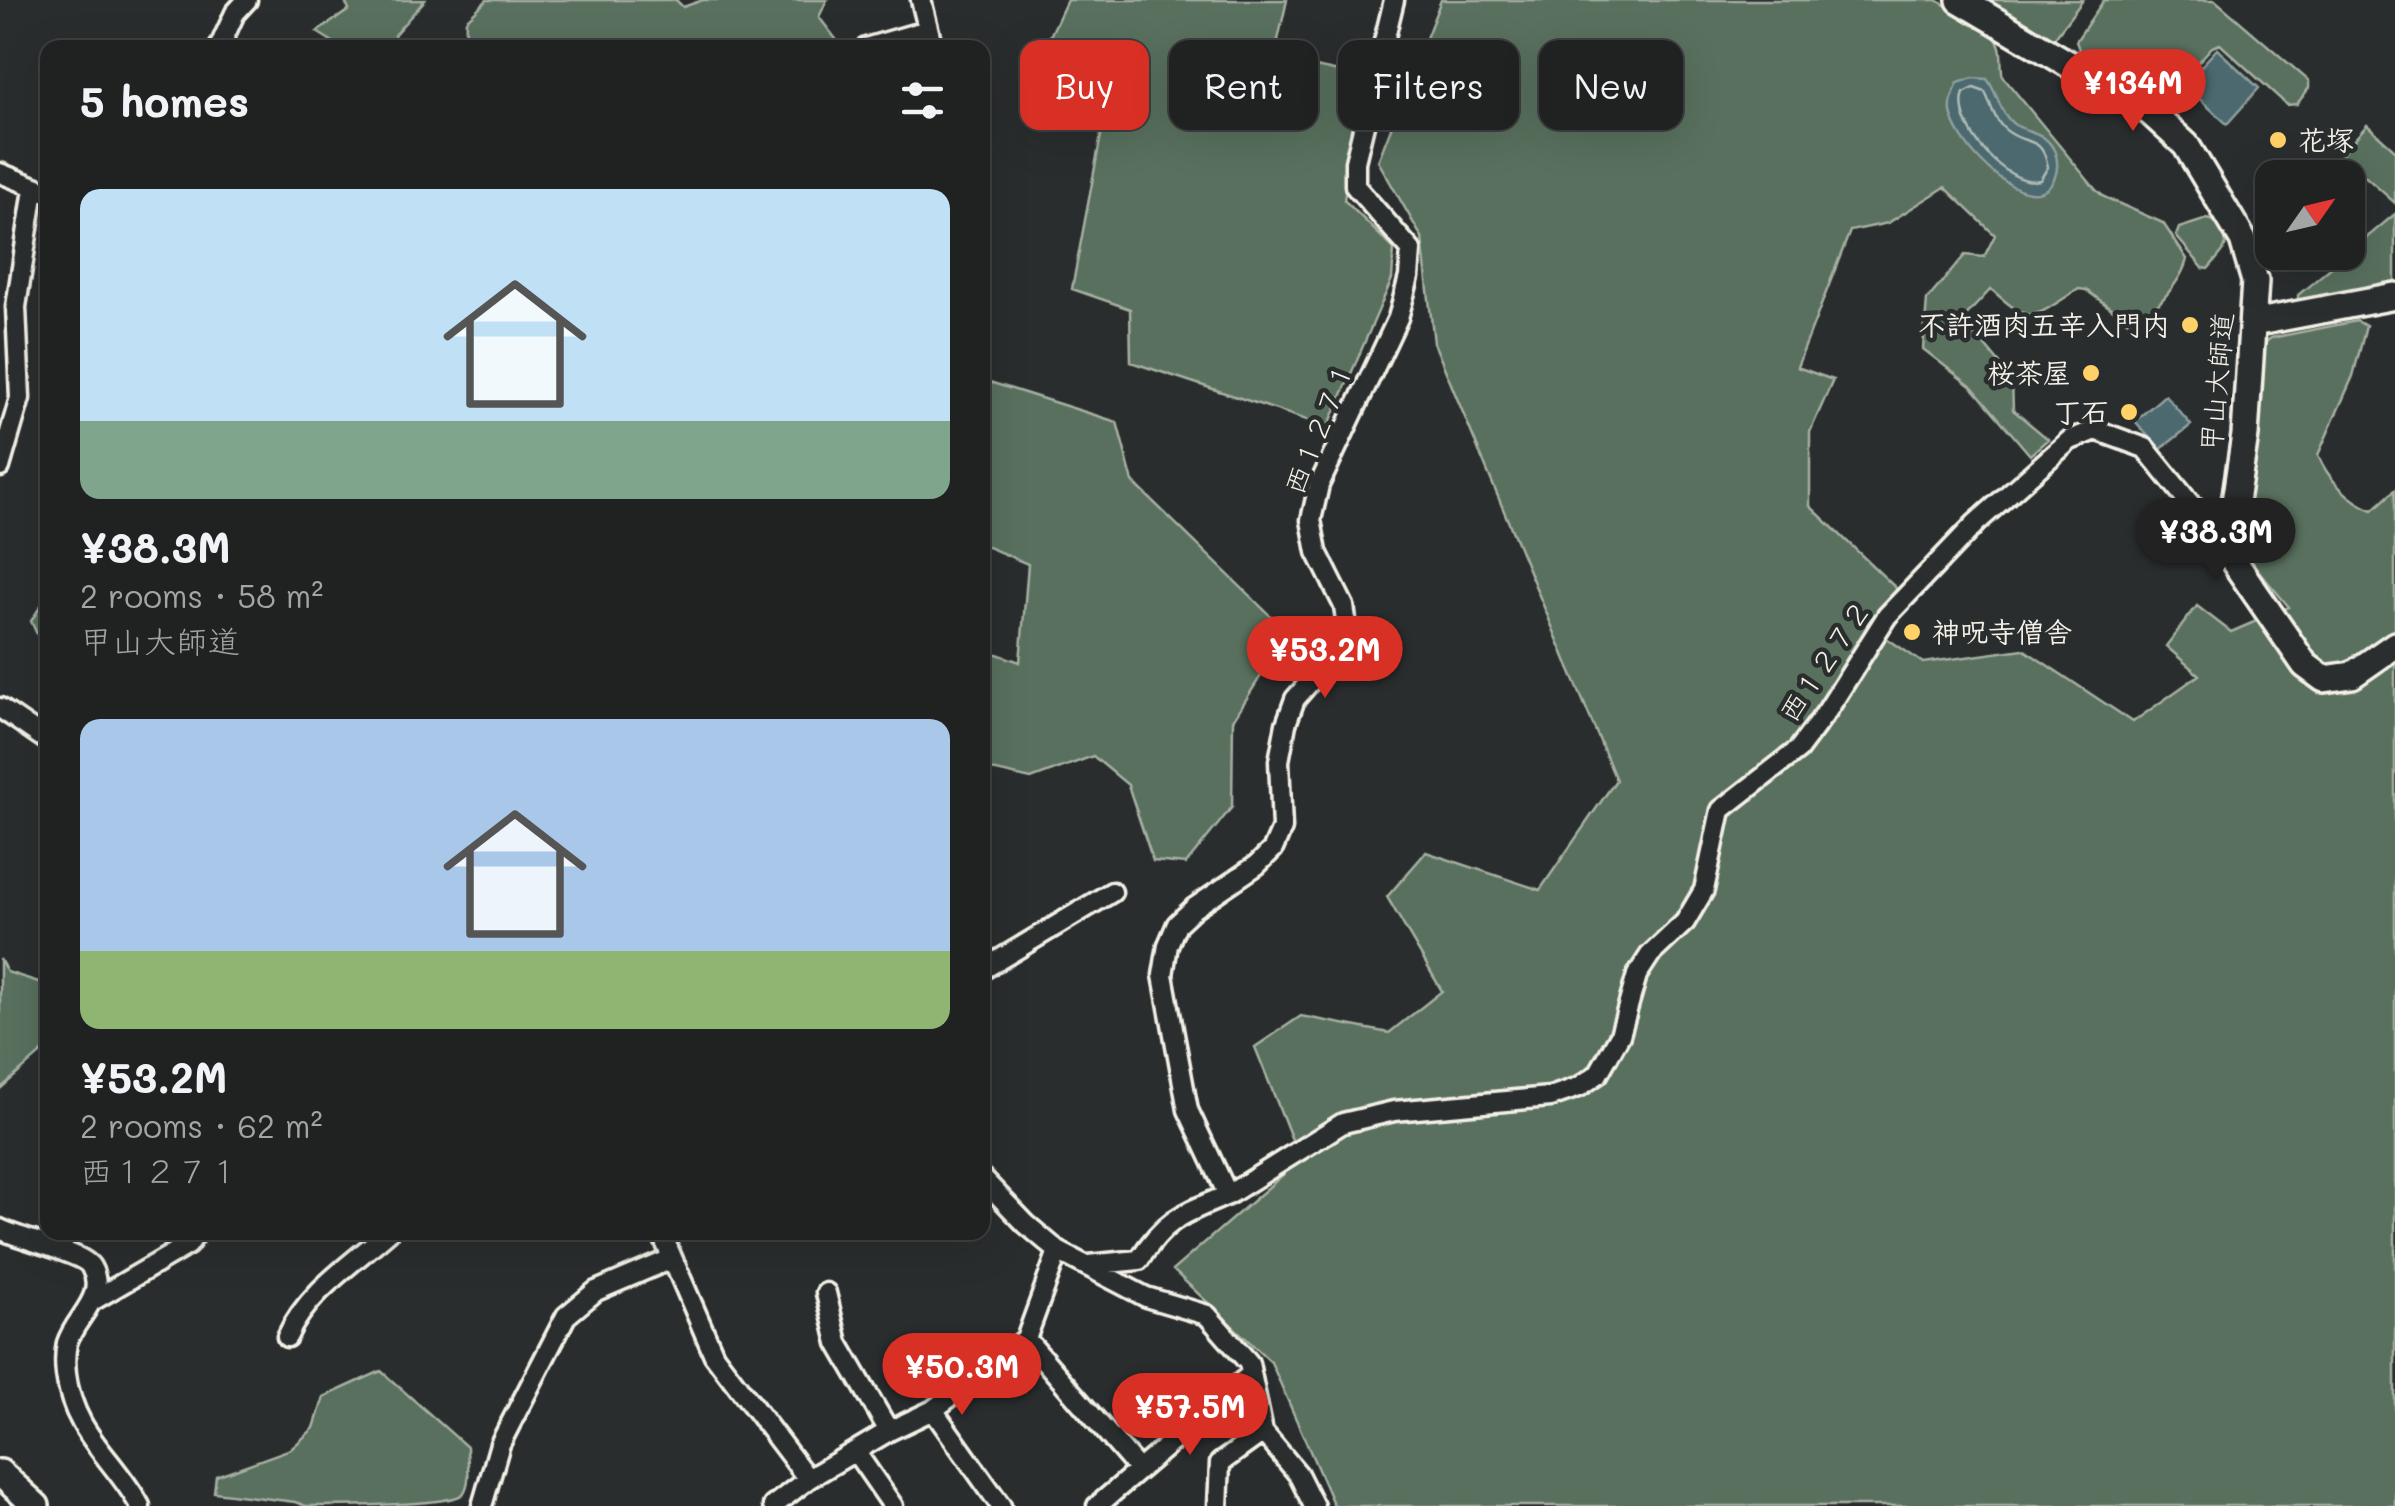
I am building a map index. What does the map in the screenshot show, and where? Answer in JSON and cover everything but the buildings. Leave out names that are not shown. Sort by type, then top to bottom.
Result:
[{"type":"street","points":[[222,40],[235,13],[247,0]]},
{"type":"street","points":[[922,0],[931,39]]},
{"type":"street","name":"西１２７１","points":[[1228,1195],[1188,1110],[1163,975],[1168,945],[1177,924],[1257,865],[1272,849],[1282,828],[1279,761],[1286,724],[1295,698],[1337,651],[1347,627],[1344,606],[1317,552],[1311,520],[1319,484],[1398,318],[1409,277],[1410,250],[1356,186],[1355,162],[1394,0]]},
{"type":"street","name":"甲山大師道","points":[[1960,0],[2150,112],[2186,145],[2243,240],[2255,281],[2244,435],[2232,522],[2235,563],[2305,666],[2324,679],[2352,675],[2395,645]]},
{"type":"street","points":[[0,174],[40,190]]},
{"type":"street","points":[[0,467],[20,398],[16,307],[40,195]]},
{"type":"street","points":[[2253,322],[2395,296]]},
{"type":"street","name":"西１２７２","points":[[1228,1195],[1343,1123],[1394,1111],[1550,1097],[1579,1087],[1598,1074],[1620,1035],[1638,975],[1650,955],[1685,922],[1704,890],[1721,810],[1798,750],[1887,616],[1976,523],[2070,440],[2096,430],[2144,448],[2192,506],[2232,522]]},
{"type":"street","points":[[0,708],[40,736]]},
{"type":"street","points":[[990,965],[1112,892]]},
{"type":"street","points":[[990,1186],[1058,1251],[1146,1297],[1207,1315],[1249,1363],[1264,1432],[1298,1474],[1314,1506]]},
{"type":"street","points":[[1088,1265],[1139,1260],[1158,1232],[1181,1216],[1228,1195]]},
{"type":"street","points":[[0,1230],[82,1257],[91,1266],[94,1300]]},
{"type":"street","points":[[140,1506],[92,1444],[70,1399],[65,1370],[67,1343],[94,1300],[188,1246],[192,1240]]},
{"type":"street","points":[[287,1337],[311,1298],[379,1240]]},
{"type":"street","points":[[664,1240],[714,1354],[808,1480]]},
{"type":"street","points":[[773,1506],[855,1451],[933,1410],[1026,1339],[1058,1251]]},
{"type":"street","points":[[482,1506],[500,1444],[566,1316],[596,1291],[671,1258]]},
{"type":"street","points":[[826,1293],[838,1343],[889,1431]]},
{"type":"street","points":[[1026,1339],[1139,1470]]},
{"type":"street","points":[[1097,1506],[1251,1374]]},
{"type":"street","points":[[933,1410],[1001,1506]]},
{"type":"street","points":[[1218,1506],[1220,1463],[1264,1432]]},
{"type":"street","points":[[855,1451],[893,1506]]},
{"type":"street","points":[[0,1473],[36,1506]]},
{"type":"green space","points":[[344,0],[425,0],[394,35],[395,40],[330,40],[317,32],[349,10]]},
{"type":"green space","points":[[487,0],[676,0],[683,7],[703,0],[827,0],[819,17],[837,40],[465,40],[466,20]]},
{"type":"green space","points":[[1067,0],[1287,0],[1278,40],[1169,40],[1169,130],[1318,130],[1318,68],[1338,72],[1338,130],[1354,130],[1344,200],[1394,249],[1392,279],[1328,427],[1131,362],[1130,309],[1072,289],[1102,130],[1149,130],[1149,40],[1048,40]]},
{"type":"green space","points":[[1441,0],[1937,0],[1995,38],[2003,77],[2096,190],[2163,223],[2187,259],[2173,287],[2157,305],[2131,323],[2079,289],[2042,312],[2025,314],[1991,289],[1963,319],[2012,378],[2013,410],[2048,439],[2030,455],[1973,388],[1923,349],[1927,300],[1965,255],[1984,257],[1995,235],[1945,187],[1888,223],[1850,231],[1797,367],[1833,380],[1810,432],[1810,506],[1899,591],[1866,624],[1923,663],[2023,649],[2133,722],[2199,675],[2166,646],[2197,606],[2231,632],[2289,607],[2247,557],[2244,534],[2261,346],[2271,338],[2357,321],[2366,326],[2353,376],[2318,455],[2340,488],[2364,506],[2373,510],[2395,490],[2395,1506],[1334,1506],[1271,1362],[1173,1270],[1300,1160],[1255,1047],[1301,1016],[1389,1033],[1442,991],[1387,897],[1426,852],[1540,890],[1616,780],[1434,343],[1422,238],[1378,161],[1390,130],[1519,130],[1519,40],[1425,40]]},
{"type":"green space","points":[[1985,0],[2083,0],[2055,37],[2046,38]]},
{"type":"green space","points":[[2104,0],[2215,0],[2309,81],[2309,88],[2297,104],[2287,105],[2220,44],[2212,47],[2171,92],[2139,84],[2079,50],[2076,41]]},
{"type":"green space","points":[[2367,125],[2395,150],[2395,203],[2365,176],[2365,160],[2347,160],[2341,155]]},
{"type":"green space","points":[[2395,214],[2395,287],[2304,306],[2298,301],[2298,295],[2328,270],[2365,270],[2365,239]]},
{"type":"green space","points":[[2207,219],[2215,221],[2226,242],[2208,269],[2176,236],[2179,228]]},
{"type":"green space","points":[[990,382],[1117,422],[1133,482],[1288,633],[1233,720],[1232,807],[1186,864],[1153,861],[1128,785],[1093,756],[1031,779],[990,770],[990,651],[1020,662],[1028,564],[990,548]]},
{"type":"green space","points":[[40,607],[40,641],[31,621]]},
{"type":"green space","points":[[0,959],[7,972],[40,982],[40,1054],[0,1089]]},
{"type":"green space","points":[[381,1371],[467,1447],[468,1477],[463,1494],[414,1503],[306,1506],[214,1492],[216,1476],[291,1449],[314,1428],[324,1397]]},
{"type":"water","points":[[2217,49],[2259,88],[2227,124],[2184,85]]},
{"type":"water","points":[[1987,79],[2010,121],[2041,135],[2053,148],[2057,171],[2046,189],[2030,192],[2006,182],[1981,162],[1961,136],[1951,112],[1951,101],[1958,83]]},
{"type":"water","points":[[2165,395],[2191,425],[2160,450],[2135,421]]},
{"type":"place","name":"花塚","points":[[2278,140]]},
{"type":"place","name":"不許酒肉五辛入門内","points":[[2190,325]]},
{"type":"place","name":"桜茶屋","points":[[2091,373]]},
{"type":"place","name":"丁石","points":[[2129,412]]},
{"type":"place","name":"神呪寺僧舎","points":[[1912,632]]}]
